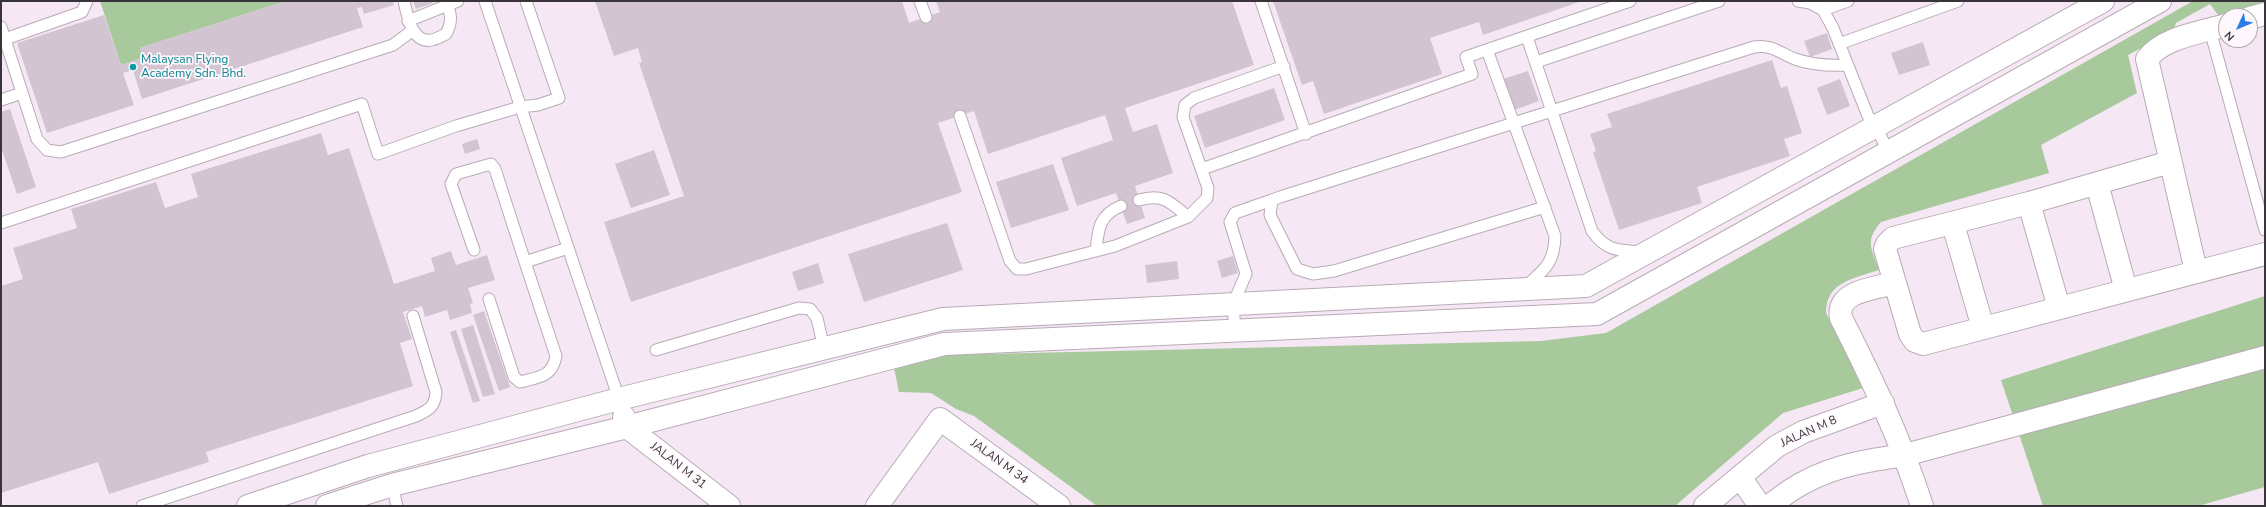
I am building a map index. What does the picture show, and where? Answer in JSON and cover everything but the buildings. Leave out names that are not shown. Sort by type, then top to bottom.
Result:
[{"type":"street","points":[[248,506],[368,466],[619,399],[943,319],[1586,286],[2103,1]]},
{"type":"street","points":[[327,506],[392,485],[944,344],[1597,314],[1889,153],[2151,3]]},
{"type":"street","points":[[2196,271],[2147,59],[2153,50],[2166,43],[2218,28]]},
{"type":"street","points":[[2170,162],[1953,224],[1893,238],[1884,249],[1910,334],[1915,341],[1923,344],[2265,254]]},
{"type":"street","points":[[2097,184],[2126,290]]},
{"type":"street","points":[[2029,203],[2059,308]]},
{"type":"street","points":[[1953,224],[1983,328]]},
{"type":"street","points":[[1895,283],[1849,297],[1842,302],[1839,309],[1841,318],[1883,403],[1905,455],[1922,506]]},
{"type":"street","points":[[1769,506],[1804,482],[1831,470],[1860,462],[1905,455],[2265,357]]},
{"type":"street","points":[[619,399],[627,426]]},
{"type":"street","name":"JALAN M 8","points":[[1705,506],[1777,446],[1803,432],[1883,403]]},
{"type":"street","name":"JALAN M 34","points":[[877,506],[940,419],[1058,506]]},
{"type":"street","name":"JALAN M 31","points":[[627,426],[729,506]]},
{"type":"street","points":[[1740,477],[1760,506]]},
{"type":"lane","points":[[5,39],[82,12],[87,1]]},
{"type":"lane","points":[[1,27],[37,139],[47,150],[62,152],[393,45],[411,26],[450,2],[452,16],[451,26],[446,34],[431,40],[421,38],[411,26],[404,1]]},
{"type":"lane","points":[[486,1],[520,107],[619,399]]},
{"type":"lane","points":[[1,223],[362,104],[378,154],[456,126],[520,107],[538,105],[559,98],[526,1]]},
{"type":"lane","points":[[920,1],[926,17]]},
{"type":"lane","points":[[1262,1],[1306,134]]},
{"type":"lane","points":[[1202,169],[1306,134],[1472,74],[1466,57],[1630,1]]},
{"type":"lane","points":[[1536,62],[1719,1]]},
{"type":"lane","points":[[1798,1],[1822,5],[1848,1]]},
{"type":"lane","points":[[1839,44],[1958,1]]},
{"type":"lane","points":[[1822,5],[1833,28],[1868,116],[1876,126],[1889,153]]},
{"type":"lane","points":[[1527,37],[1592,231],[1600,244],[1614,250],[1647,252]]},
{"type":"lane","points":[[1235,331],[1233,304],[1246,274],[1230,222],[1235,213],[1763,45],[1809,64],[1848,65]]},
{"type":"lane","points":[[2223,48],[2265,230]]},
{"type":"lane","points":[[1487,50],[1555,236],[1554,253],[1545,269],[1523,289]]},
{"type":"lane","points":[[960,116],[1010,261],[1017,269],[1026,269],[1096,251],[1188,217],[1207,198],[1208,188],[1183,117],[1185,105],[1194,98],[1284,66]]},
{"type":"lane","points":[[1,100],[22,93]]},
{"type":"lane","points":[[474,250],[451,184],[451,180],[456,174],[491,164],[495,169],[556,356],[554,367],[546,375],[520,382],[514,377],[489,299]]},
{"type":"lane","points":[[1139,200],[1153,196],[1169,200],[1188,217]]},
{"type":"lane","points":[[1272,200],[1270,215],[1297,269],[1313,274],[1334,271],[1545,207]]},
{"type":"lane","points":[[1096,251],[1097,233],[1104,216],[1121,206]]},
{"type":"lane","points":[[525,262],[568,248]]},
{"type":"lane","points":[[656,350],[799,308],[810,309],[817,318],[824,349]]},
{"type":"lane","points":[[142,506],[408,419],[430,410],[435,403],[436,392],[413,316]]},
{"type":"lane","points":[[392,485],[397,506]]},
{"type":"green space","points":[[100,1],[286,1],[140,48],[143,58],[121,65]]},
{"type":"green space","points":[[2193,1],[2265,1],[2265,3],[2245,8],[2218,8],[2218,15],[2210,4],[2176,23],[2173,31],[2128,55],[2137,93],[2041,145],[2049,173],[1881,222],[1871,240],[1872,251],[1879,270],[1843,283],[1836,288],[1827,302],[1826,313],[1863,388],[1783,413],[1675,506],[1097,506],[974,416],[956,409],[931,393],[899,392],[894,368],[944,355],[1541,341],[1606,333]]},
{"type":"green space","points":[[2265,296],[2265,487],[2198,506],[2043,506],[2001,380]]},
{"type":"place","name":"Malaysan Flying Academy Sdn. Bhd.","points":[[133,67]]}]
